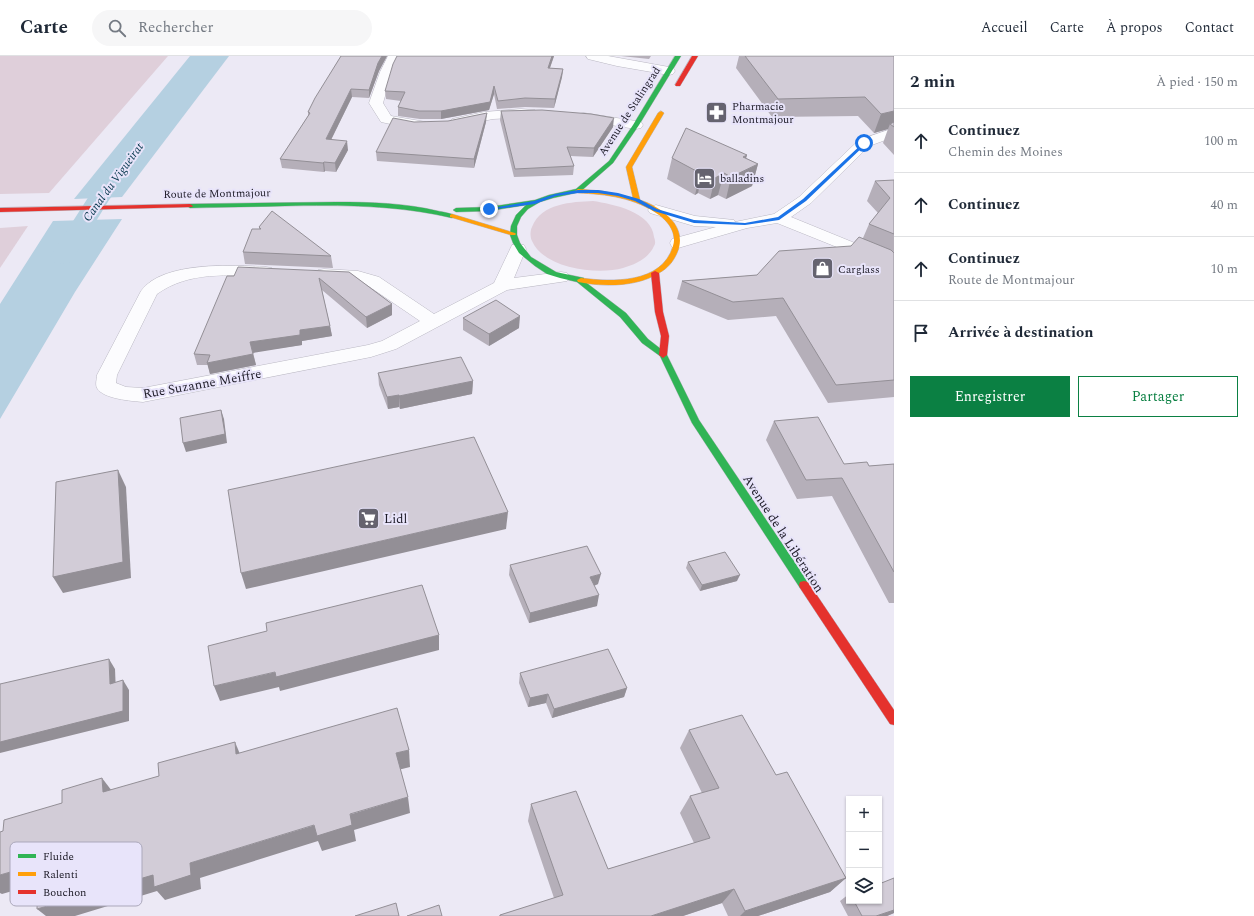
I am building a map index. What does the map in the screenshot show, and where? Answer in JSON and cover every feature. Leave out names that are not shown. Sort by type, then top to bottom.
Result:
[{"type":"main road","name":"Avenue de Stalingrad","points":[[665,96],[669,71],[678,56]]},
{"type":"main road","name":"Avenue de Stalingrad","points":[[578,191],[611,162],[636,125],[679,84],[693,60]]},
{"type":"main road","points":[[669,71],[678,69],[680,65],[693,60]]},
{"type":"main road","points":[[669,71],[674,74],[671,80],[679,84]]},
{"type":"main road","points":[[637,200],[630,167],[649,134],[652,121],[665,96]]},
{"type":"main road","points":[[636,125],[652,121]]},
{"type":"main road","points":[[636,125],[649,134]]},
{"type":"main road","points":[[578,191],[598,192],[637,200],[656,210],[668,220],[676,231],[678,243],[676,254],[668,264],[655,273],[634,280],[614,283],[580,281],[561,277],[528,260],[516,241],[515,222],[522,211],[535,202],[555,195],[578,191]]},
{"type":"main road","name":"Route de Montmajour","points":[[435,211],[489,209],[535,202]]},
{"type":"main road","name":"Route de Montmajour","points":[[0,210],[338,203],[397,206],[435,211],[478,222],[516,241]]},
{"type":"main road","points":[[655,273],[659,312],[665,336],[663,355]]},
{"type":"main road","name":"Avenue de la Libération","points":[[580,281],[623,315],[645,341],[663,355],[695,421],[894,720]]},
{"type":"street","points":[[394,56],[376,102],[386,119],[414,125],[438,124],[509,113],[542,113]]},
{"type":"street","points":[[592,56],[669,71]]},
{"type":"street","points":[[569,115],[636,125]]},
{"type":"street","points":[[678,243],[745,224],[779,218],[805,200],[864,143],[894,132]]},
{"type":"street","points":[[656,210],[694,221],[745,224]]},
{"type":"street","points":[[779,218],[894,265]]},
{"type":"street","points":[[501,286],[516,241]]},
{"type":"street","name":"Rue Suzanne Meiffre","points":[[279,272],[225,270],[206,271],[170,279],[158,284],[150,291],[146,298],[108,375],[106,386],[122,394],[143,395],[370,351],[389,345],[501,286],[519,282],[561,277]]},
{"type":"street","points":[[311,274],[358,276],[373,281],[434,322]]},
{"type":"shaded area","points":[[0,56],[168,56],[49,193],[0,194]]},
{"type":"shaded area","points":[[593,201],[621,207],[639,215],[646,221],[652,228],[655,245],[645,258],[637,263],[623,268],[600,271],[586,270],[559,264],[538,250],[532,241],[531,232],[536,219],[542,213],[558,205]]},
{"type":"shaded area","points":[[28,226],[0,268],[0,228]]},
{"type":"water","points":[[190,56],[229,56],[122,197],[74,199]]},
{"type":"water","points":[[122,219],[75,292],[0,419],[0,304],[53,221]]},
{"type":"building","points":[[341,56],[382,56],[378,63],[369,90],[351,89],[326,139],[347,141],[335,163],[280,159],[310,113],[308,112],[315,98]]},
{"type":"building","points":[[397,56],[552,56],[548,68],[563,69],[555,99],[525,98],[498,101],[494,86],[490,102],[441,111],[419,111],[398,107],[405,92],[385,91]]},
{"type":"building","points":[[745,56],[894,56],[894,111],[881,114],[865,97],[778,99]]},
{"type":"building","points":[[542,110],[591,114],[614,118],[594,148],[567,147],[574,166],[515,169],[501,111]]},
{"type":"building","points":[[487,113],[474,159],[376,152],[393,118],[414,122],[448,121]]},
{"type":"building","points":[[686,128],[747,155],[743,157],[758,164],[731,177],[724,173],[715,178],[703,171],[700,173],[672,158]]},
{"type":"building","points":[[894,180],[894,234],[869,224],[890,198],[875,181]]},
{"type":"building","points":[[272,211],[331,256],[243,252],[252,229],[261,229],[259,227]]},
{"type":"building","points":[[859,237],[891,250],[894,253],[894,380],[836,385],[783,298],[733,302],[682,281],[757,275],[779,251],[851,246]]},
{"type":"building","points":[[238,267],[349,272],[392,304],[366,317],[319,278],[330,326],[300,330],[300,335],[250,342],[253,354],[207,363],[210,355],[194,354],[227,276],[234,276]]},
{"type":"building","points":[[496,300],[520,316],[489,334],[463,318]]},
{"type":"building","points":[[461,357],[473,381],[399,396],[387,397],[378,373]]},
{"type":"building","points":[[221,410],[225,434],[183,443],[180,418]]},
{"type":"building","points":[[818,417],[844,464],[867,462],[869,466],[894,464],[894,572],[842,478],[806,480],[774,421]]},
{"type":"building","name":"Lidl","points":[[474,437],[508,512],[241,573],[228,490]]},
{"type":"building","points":[[118,470],[123,562],[53,577],[56,482]]},
{"type":"building","points":[[587,546],[601,574],[590,577],[599,595],[530,613],[510,565]]},
{"type":"building","points":[[725,552],[740,575],[702,585],[688,562]]},
{"type":"building","points":[[422,585],[439,635],[276,677],[275,672],[214,686],[208,646],[267,631],[266,623]]},
{"type":"building","points":[[608,649],[627,688],[554,709],[548,694],[530,698],[520,673]]},
{"type":"building","points":[[109,659],[110,684],[123,680],[123,711],[0,742],[0,684]]},
{"type":"building","points":[[397,708],[409,750],[396,753],[408,797],[350,814],[352,825],[317,836],[314,825],[190,863],[191,875],[154,887],[153,875],[142,878],[142,842],[10,842],[10,872],[0,875],[0,832],[3,831],[4,820],[62,803],[62,790],[102,778],[103,792],[159,776],[158,763],[235,742],[236,754]]},
{"type":"building","points":[[742,715],[776,775],[787,772],[846,878],[745,911],[734,889],[651,916],[500,916],[563,895],[531,804],[576,791],[608,869],[710,838],[690,796],[719,788],[689,730]]},
{"type":"building","points":[[894,878],[894,910],[876,916],[862,916],[856,904],[882,904],[882,883]]},
{"type":"building","points":[[396,903],[399,916],[355,916]]},
{"type":"building","points":[[439,905],[442,916],[407,916]]},
{"type":"building","points":[[37,906],[47,906],[37,909]]},
{"type":"waterway","name":"Canal du Vigueirat","points":[[62,257],[99,198],[126,163]]},
{"type":"traffic: fast","points":[[578,191],[611,162],[636,125],[678,56]]},
{"type":"traffic: fast","points":[[578,191],[551,196],[526,208],[518,217],[514,226],[514,235],[516,243],[522,251],[537,265],[558,276],[581,280]]},
{"type":"traffic: fast","points":[[456,210],[489,209],[535,202]]},
{"type":"traffic: fast","points":[[190,206],[375,204],[414,208],[452,216]]},
{"type":"traffic: fast","points":[[580,281],[623,315],[645,341],[663,355],[695,421],[804,585]]},
{"type":"traffic: slow","points":[[637,200],[629,167],[661,113]]},
{"type":"traffic: slow","points":[[578,191],[615,195],[641,202],[663,214],[677,233],[678,241],[671,259],[657,272],[636,280],[625,282],[581,280]]},
{"type":"traffic: slow","points":[[452,216],[513,234]]},
{"type":"traffic: jam","points":[[678,85],[695,56]]},
{"type":"traffic: jam","points":[[0,210],[190,206]]},
{"type":"traffic: jam","points":[[655,273],[659,312],[665,336],[663,355]]},
{"type":"traffic: jam","points":[[804,585],[894,720]]},
{"type":"place","name":"Pharmacie Montmajour","points":[[716,112]]},
{"type":"place","name":"balladins","points":[[704,178]]},
{"type":"place","name":"Carglass","points":[[822,269]]},
{"type":"place","name":"Lidl","points":[[368,518]]},
{"type":"route","points":[[489,209],[535,202],[555,195],[578,191],[598,192],[637,200],[656,210],[694,221],[745,224],[779,218],[805,200],[864,143]]}]
